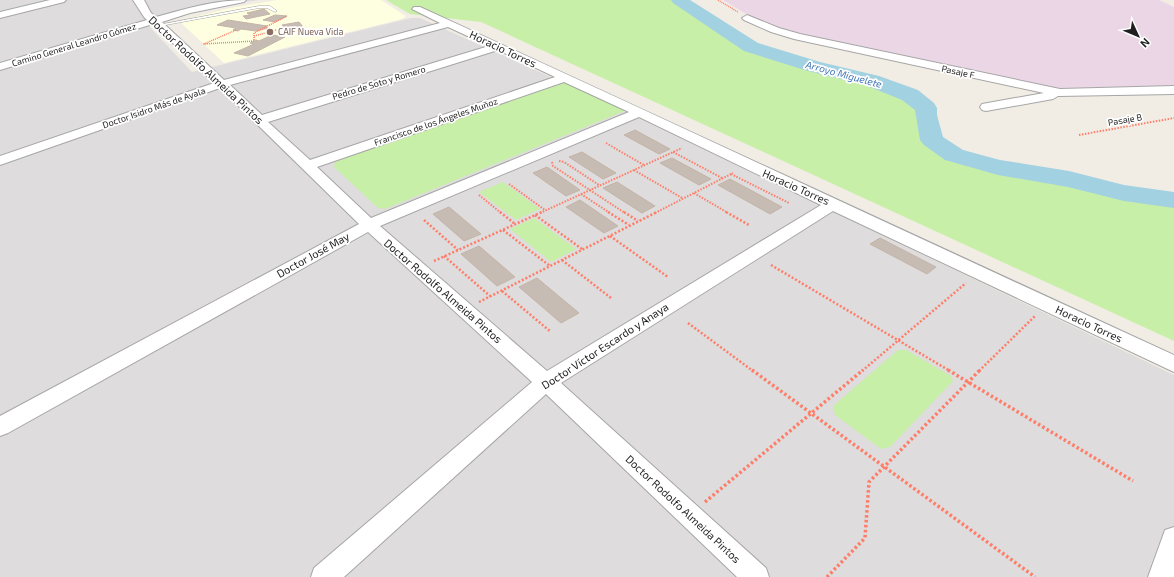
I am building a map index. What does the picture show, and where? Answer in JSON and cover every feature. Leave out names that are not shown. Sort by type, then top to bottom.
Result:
[{"type":"street","points":[[0,15],[61,0]]},
{"type":"street","name":"Doctor Rodolfo Almeida Pintos","points":[[138,0],[140,1],[147,15],[260,120],[368,225],[546,382],[690,514],[756,577]]},
{"type":"street","name":"Camino General Leandro Gómez","points":[[0,67],[157,23],[188,10],[241,0]]},
{"type":"street","points":[[0,5],[17,11]]},
{"type":"street","name":"Horacio Torres","points":[[417,9],[566,77],[697,141],[1174,364]]},
{"type":"street","name":"Pasaje F","points":[[747,18],[775,30],[798,37],[1060,93],[1174,90]]},
{"type":"street","name":"Doctor Isidro Más de Ayala","points":[[0,161],[221,84],[449,24]]},
{"type":"street","name":"Pedro de Soto y Romero","points":[[260,120],[498,47]]},
{"type":"street","name":"Francisco de los Ángeles Muñoz","points":[[307,166],[566,77]]},
{"type":"street","points":[[986,107],[1060,93]]},
{"type":"street","name":"Doctor José May","points":[[0,427],[368,225],[639,112]]},
{"type":"street","name":"Doctor Víctor Escardo y Anaya","points":[[324,577],[546,382],[833,204]]},
{"type":"street","points":[[1161,577],[1174,539]]},
{"type":"lane","points":[[157,23],[259,7],[268,7],[275,11]]},
{"type":"path","points":[[718,0],[747,18]]},
{"type":"path","points":[[236,30],[204,44],[254,41],[254,33],[287,16]]},
{"type":"path","points":[[254,36],[280,29]]},
{"type":"path","name":"Pasaje B","points":[[1079,135],[1174,118]]},
{"type":"path","points":[[417,268],[697,141]]},
{"type":"path","points":[[606,143],[644,165]]},
{"type":"path","points":[[673,152],[722,178]]},
{"type":"path","points":[[600,186],[564,162],[552,160],[553,166],[638,221]]},
{"type":"path","points":[[464,310],[748,165]]},
{"type":"path","points":[[634,170],[682,199]]},
{"type":"path","points":[[731,174],[789,203]]},
{"type":"path","points":[[509,184],[545,210]]},
{"type":"path","points":[[693,193],[749,225]]},
{"type":"path","points":[[581,194],[629,226]]},
{"type":"path","points":[[479,195],[515,224]]},
{"type":"path","points":[[535,215],[582,250]]},
{"type":"path","points":[[424,220],[458,250]]},
{"type":"path","points":[[502,229],[550,266]]},
{"type":"path","points":[[610,236],[668,277]]},
{"type":"path","points":[[444,256],[490,296]]},
{"type":"path","points":[[562,260],[611,298]]},
{"type":"path","points":[[772,266],[968,381],[1133,481]]},
{"type":"path","points":[[690,514],[979,272]]},
{"type":"path","points":[[502,290],[550,332]]},
{"type":"path","points":[[827,577],[865,538],[869,482],[968,381],[1047,304]]},
{"type":"path","points":[[688,323],[1035,577]]},
{"type":"shaded area","points":[[0,0],[259,0],[169,13],[144,21],[192,72],[411,18],[420,18],[573,87],[1174,375],[1174,577],[0,577]]},
{"type":"shaded area","name":"CAIF Nueva Vida","points":[[277,0],[381,0],[406,16],[402,19],[224,63],[179,21],[230,8]]},
{"type":"shaded area","points":[[723,0],[1159,0],[1174,7],[1174,88],[1057,91],[801,35],[756,20]]},
{"type":"green space","points":[[386,0],[674,0],[687,9],[712,22],[732,37],[751,47],[815,67],[872,80],[910,95],[926,108],[926,115],[932,140],[954,155],[998,167],[1069,179],[1124,193],[1174,200],[1174,341],[481,22],[410,14]]},
{"type":"green space","points":[[563,80],[627,110],[385,209],[378,208],[334,167],[335,162]]},
{"type":"green space","points":[[503,182],[540,209],[516,220],[479,192]]},
{"type":"green space","points":[[534,218],[576,249],[551,262],[510,229]]},
{"type":"green space","points":[[898,350],[906,350],[951,376],[953,381],[890,447],[881,449],[835,415],[833,406]]},
{"type":"building","points":[[264,9],[270,14],[246,19],[243,16],[250,15],[247,13]]},
{"type":"building","points":[[275,15],[287,16],[275,22],[263,20]]},
{"type":"building","points":[[228,20],[267,26],[264,27],[268,28],[256,31],[241,29],[238,31],[233,30],[236,28],[217,25]]},
{"type":"building","points":[[299,22],[304,28],[287,31],[279,28],[284,27],[282,25]]},
{"type":"building","points":[[272,35],[285,37],[248,56],[234,53],[254,44],[250,43],[256,40],[259,41]]},
{"type":"building","points":[[635,130],[670,149],[659,154],[624,135]]},
{"type":"building","points":[[582,152],[616,173],[603,179],[569,157]]},
{"type":"building","points":[[672,158],[711,179],[699,185],[660,163]]},
{"type":"building","points":[[547,167],[580,190],[566,196],[533,173]]},
{"type":"building","points":[[730,179],[782,207],[770,214],[718,185]]},
{"type":"building","points":[[617,182],[655,206],[642,213],[603,188]]},
{"type":"building","points":[[580,200],[618,226],[604,233],[566,207]]},
{"type":"building","points":[[449,207],[481,234],[464,241],[433,214]]},
{"type":"building","points":[[880,238],[936,267],[927,274],[870,244]]},
{"type":"building","points":[[479,246],[515,277],[497,286],[461,254]]},
{"type":"building","points":[[537,278],[579,313],[561,323],[519,287]]},
{"type":"waterway","name":"Arroyo Miguelete","points":[[679,0],[751,47],[815,67],[872,80],[910,95],[926,108],[926,115],[932,140],[954,155],[998,167],[1069,179],[1124,193],[1174,200]]},
{"type":"place","name":"CAIF Nueva Vida","points":[[270,32]]}]
